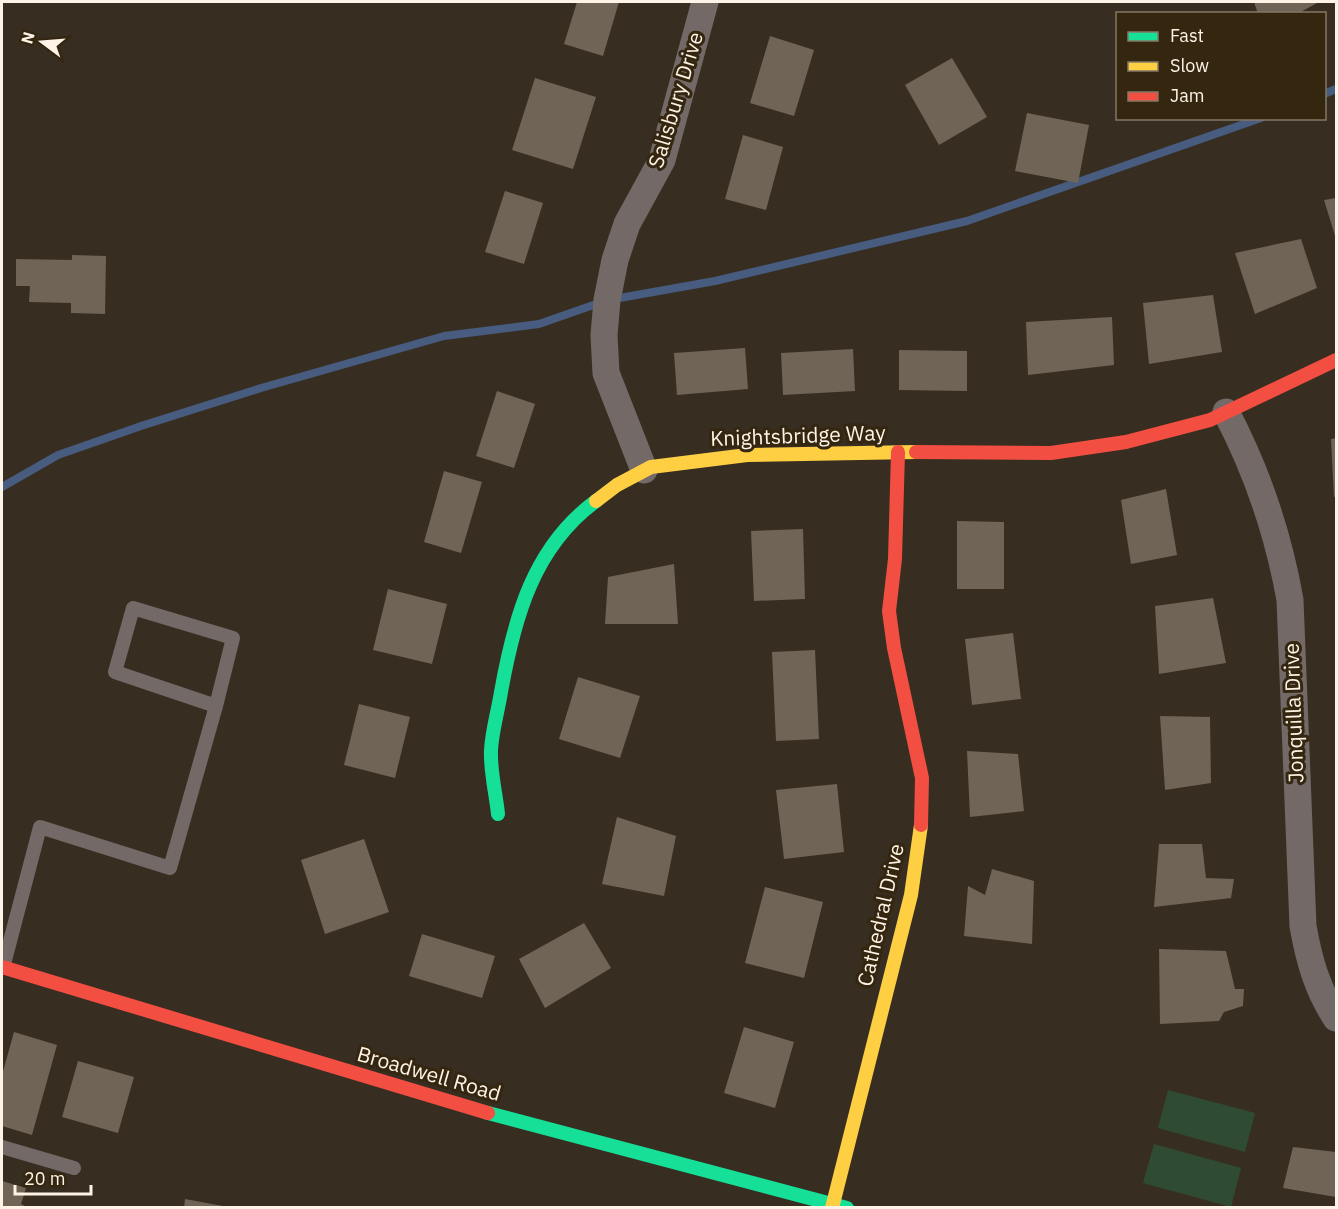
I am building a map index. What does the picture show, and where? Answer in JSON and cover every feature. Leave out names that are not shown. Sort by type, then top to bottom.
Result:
[{"type":"street","name":"Salisbury Drive","points":[[644,470],[606,374],[604,335],[607,300],[615,260],[627,224],[662,160],[705,2]]},
{"type":"street","name":"Knightsbridge Way","points":[[498,813],[491,751],[512,637],[522,601],[539,566],[560,535],[586,508],[617,485],[651,466],[747,455],[898,452],[1013,454],[1089,448],[1164,434],[1226,412],[1336,360]]},
{"type":"street","name":"Jonquilla Drive","points":[[1226,412],[1263,489],[1283,562],[1290,600],[1303,926],[1309,963],[1323,998],[1336,1018]]},
{"type":"street","name":"Cathedral Drive","points":[[833,1206],[912,895],[922,820],[922,778],[894,648],[889,610],[895,559],[898,452]]},
{"type":"street","name":"Broadwell Road","points":[[2,967],[462,1106],[847,1208]]},
{"type":"lane","points":[[2,967],[40,827],[170,868],[216,706],[233,638],[133,608],[115,672],[216,706]]},
{"type":"lane","points":[[2,1147],[74,1168]]},
{"type":"green space","points":[[1168,1090],[1255,1113],[1245,1152],[1158,1128]]},
{"type":"green space","points":[[1154,1144],[1241,1168],[1231,1207],[1143,1183]]},
{"type":"building","points":[[577,2],[619,2],[603,56],[564,44]]},
{"type":"building","points":[[1254,2],[1319,2],[1301,12],[1257,12]]},
{"type":"building","points":[[770,36],[814,50],[794,116],[750,103]]},
{"type":"building","points":[[952,58],[987,117],[939,145],[905,85]]},
{"type":"building","points":[[535,78],[596,97],[573,169],[512,150]]},
{"type":"building","points":[[1027,113],[1089,125],[1078,183],[1015,171]]},
{"type":"building","points":[[743,135],[783,147],[766,210],[725,199]]},
{"type":"building","points":[[505,191],[543,203],[524,264],[485,252]]},
{"type":"building","points":[[1336,198],[1336,239],[1324,200]]},
{"type":"building","points":[[1301,239],[1317,288],[1255,314],[1235,253]]},
{"type":"building","points":[[72,255],[106,256],[105,314],[71,313],[71,303],[29,302],[30,286],[16,286],[16,259],[72,260]]},
{"type":"building","points":[[1213,295],[1222,352],[1149,364],[1143,303]]},
{"type":"building","points":[[1112,317],[1114,365],[1028,375],[1026,322]]},
{"type":"building","points":[[745,348],[748,389],[677,395],[674,353]]},
{"type":"building","points":[[853,349],[855,391],[783,395],[781,353]]},
{"type":"building","points":[[899,350],[967,351],[967,391],[899,390]]},
{"type":"building","points":[[497,391],[535,404],[514,468],[476,456]]},
{"type":"building","points":[[1336,438],[1336,497],[1334,497],[1331,439]]},
{"type":"building","points":[[444,471],[482,482],[461,553],[424,542]]},
{"type":"building","points":[[1166,489],[1177,555],[1131,564],[1121,500]]},
{"type":"building","points":[[957,521],[1004,522],[1004,589],[957,589]]},
{"type":"building","points":[[803,529],[805,599],[754,601],[751,531]]},
{"type":"building","points":[[674,564],[678,624],[605,624],[608,577]]},
{"type":"building","points":[[388,589],[447,604],[432,664],[373,650]]},
{"type":"building","points":[[1213,598],[1226,663],[1159,674],[1155,606]]},
{"type":"building","points":[[1013,633],[1021,699],[972,705],[965,639]]},
{"type":"building","points":[[815,650],[819,739],[776,741],[772,652]]},
{"type":"building","points":[[578,677],[640,696],[620,758],[559,739]]},
{"type":"building","points":[[359,704],[410,717],[395,778],[344,765]]},
{"type":"building","points":[[1160,716],[1210,717],[1211,783],[1165,790]]},
{"type":"building","points":[[967,751],[1018,754],[1024,811],[970,817]]},
{"type":"building","points":[[837,784],[844,852],[784,859],[776,790]]},
{"type":"building","points":[[617,817],[676,836],[664,896],[602,884]]},
{"type":"building","points":[[364,839],[389,912],[325,934],[301,860]]},
{"type":"building","points":[[1159,844],[1202,844],[1206,878],[1234,879],[1231,898],[1154,907]]},
{"type":"building","points":[[992,869],[1034,881],[1032,944],[964,936],[968,886],[985,895]]},
{"type":"building","points":[[765,887],[823,902],[804,978],[745,963]]},
{"type":"building","points":[[584,923],[611,968],[545,1008],[519,959]]},
{"type":"building","points":[[422,934],[495,956],[482,998],[409,976]]},
{"type":"building","points":[[1159,949],[1226,951],[1235,989],[1244,989],[1243,1006],[1224,1012],[1219,1021],[1160,1024]]},
{"type":"building","points":[[744,1027],[794,1042],[775,1108],[724,1093]]},
{"type":"building","points":[[14,1032],[57,1045],[32,1135],[2,1126],[2,1075]]},
{"type":"building","points":[[78,1061],[134,1077],[118,1133],[62,1117]]},
{"type":"building","points":[[1293,1147],[1336,1152],[1336,1197],[1283,1188]]},
{"type":"building","points":[[2,1181],[26,1188],[21,1204],[29,1208],[2,1208]]},
{"type":"building","points":[[185,1199],[223,1206],[223,1208],[184,1208]]},
{"type":"waterway","points":[[1326,93],[1336,89]]},
{"type":"waterway","points":[[614,299],[715,281],[967,221],[1255,120]]},
{"type":"waterway","points":[[2,487],[58,455],[261,388],[444,336],[539,324],[602,302]]},
{"type":"traffic: fast","points":[[498,814],[491,750],[506,665],[520,612],[530,586],[556,540],[574,519],[596,501]]},
{"type":"traffic: fast","points":[[488,1113],[847,1208]]},
{"type":"traffic: slow","points":[[596,501],[617,485],[651,467],[747,455],[916,452]]},
{"type":"traffic: slow","points":[[832,1208],[911,895],[921,825]]},
{"type":"traffic: jam","points":[[916,452],[1051,453],[1126,442],[1210,420],[1336,360]]},
{"type":"traffic: jam","points":[[898,452],[895,559],[889,611],[894,648],[922,778],[921,825]]},
{"type":"traffic: jam","points":[[2,967],[488,1113]]}]
